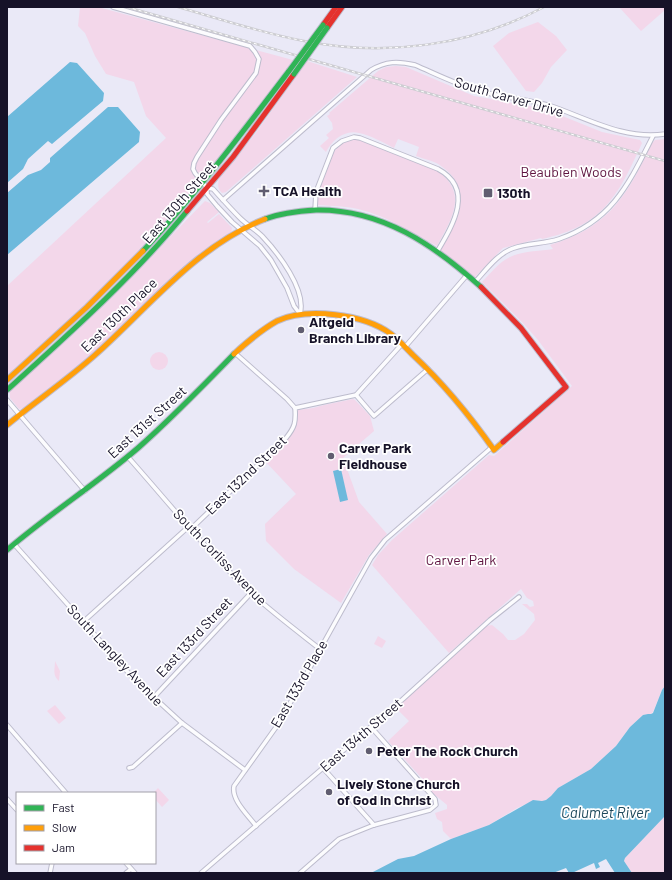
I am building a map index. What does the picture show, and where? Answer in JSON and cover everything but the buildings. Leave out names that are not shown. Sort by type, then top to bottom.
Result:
[{"type":"street","points":[[113,7],[250,46],[258,56],[259,59],[256,73],[221,120],[194,163],[193,169],[207,188],[207,194],[240,230],[260,246],[271,260],[288,288],[294,306],[300,314]]},
{"type":"street","name":"East 130th Street","points":[[7,390],[86,319],[129,277],[177,224],[233,157],[337,8]]},
{"type":"street","name":"South Carver Drive","points":[[223,200],[371,70],[390,62],[405,63],[479,91],[552,106],[615,130],[652,136],[665,134]]},
{"type":"street","name":"East 130th Street","points":[[7,380],[125,271],[203,182],[291,72]]},
{"type":"street","points":[[475,282],[497,259],[507,251],[521,246],[558,240],[577,232],[598,218],[620,196],[630,180],[652,136]]},
{"type":"street","points":[[315,210],[316,192],[333,148],[342,141],[354,137],[360,138],[438,169],[448,176],[455,186],[458,199],[457,213],[437,252]]},
{"type":"street","points":[[207,188],[213,189],[241,219],[262,236],[274,249],[288,271],[301,299],[302,306],[300,314]]},
{"type":"street","name":"East 130th Place","points":[[7,425],[98,353],[177,276],[208,251],[240,230],[250,226],[279,215],[315,210],[345,212],[384,221],[437,252],[475,282],[520,327],[566,387],[493,449]]},
{"type":"street","points":[[235,353],[287,399],[295,408],[356,395],[404,345],[467,275]]},
{"type":"street","name":"East 131st Street","points":[[7,550],[128,457],[182,407],[248,341],[265,328],[289,316],[300,314],[330,314],[355,318],[380,328],[404,345],[428,368],[472,419],[493,449]]},
{"type":"street","points":[[356,395],[374,416],[428,368]]},
{"type":"street","points":[[7,400],[85,491]]},
{"type":"street","name":"East 132nd Street","points":[[83,622],[186,529],[194,526],[286,438],[295,424],[295,408]]},
{"type":"street","name":"East 133rd Place","points":[[256,826],[237,801],[233,789],[236,782],[279,723],[371,558],[385,540],[493,449]]},
{"type":"street","name":"South Corliss Avenue","points":[[128,457],[190,528],[251,593],[288,625],[320,649]]},
{"type":"street","name":"South Langley Avenue","points":[[14,544],[130,674],[154,698],[182,723],[245,770]]},
{"type":"street","name":"East 133rd Street","points":[[154,698],[251,593]]},
{"type":"street","name":"East 134th Street","points":[[201,873],[419,686],[490,620],[520,597]]},
{"type":"street","points":[[129,768],[182,723]]},
{"type":"street","points":[[7,725],[65,792]]},
{"type":"street","points":[[300,873],[339,839],[374,825],[430,810],[436,805],[435,800],[371,727]]},
{"type":"street","points":[[323,768],[374,825]]},
{"type":"street","points":[[7,799],[16,809]]},
{"type":"street","points":[[127,864],[135,873]]},
{"type":"street","points":[[126,873],[131,869]]},
{"type":"green space","points":[[80,7],[98,7],[293,60],[224,154],[178,210],[107,283],[7,376],[7,286],[166,138],[146,116],[134,82],[106,74],[95,56],[85,33],[78,26]]},
{"type":"green space","points":[[619,7],[665,7],[665,10],[641,31]]},
{"type":"green space","points":[[538,22],[556,36],[567,50],[551,67],[542,83],[534,92],[526,91],[493,46],[509,33]]},
{"type":"green space","points":[[307,61],[357,77],[226,192],[222,193],[218,184],[219,178],[255,134]]},
{"type":"green space","name":"Beaubien Woods","points":[[386,67],[406,67],[474,96],[545,109],[602,132],[640,140],[642,143],[625,179],[616,193],[606,206],[594,217],[580,226],[563,233],[503,248],[474,278],[440,251],[457,218],[460,207],[458,185],[452,175],[439,164],[416,156],[419,147],[398,139],[394,148],[368,135],[354,132],[340,136],[332,143],[326,152],[320,146],[329,138],[326,135],[333,129],[332,123],[327,116],[330,114],[329,113],[378,71]]},
{"type":"green space","name":"Carver Park","points":[[665,139],[665,686],[653,712],[651,714],[643,715],[630,727],[616,746],[591,769],[558,788],[546,800],[536,800],[517,808],[489,825],[451,839],[443,831],[442,822],[437,819],[435,813],[447,809],[447,805],[429,790],[427,784],[388,741],[409,721],[396,708],[486,626],[492,625],[508,640],[515,640],[524,634],[535,620],[534,614],[522,604],[527,604],[530,607],[534,606],[533,601],[527,598],[521,589],[449,653],[372,565],[378,555],[392,540],[489,455],[494,456],[572,386],[538,340],[482,282],[506,259],[526,252],[553,249],[550,245],[570,238],[602,219],[614,207],[634,179],[652,143],[655,140]]},
{"type":"green space","points":[[350,140],[361,140],[438,171],[447,180],[453,189],[455,198],[454,207],[452,217],[437,246],[399,225],[369,212],[348,207],[318,205],[319,190],[334,151],[341,144]]},
{"type":"green space","points":[[205,201],[210,203],[219,212],[207,222],[208,223],[219,214],[232,228],[231,233],[179,272],[97,351],[24,408],[19,409],[10,398],[10,391],[75,333],[111,298]]},
{"type":"green space","points":[[159,352],[165,355],[168,361],[165,367],[159,370],[153,367],[150,361],[153,355]]},
{"type":"green space","points":[[353,399],[370,416],[374,431],[343,458],[359,502],[387,534],[369,555],[341,603],[294,569],[266,541],[265,524],[296,494],[264,460],[292,434],[295,428],[298,410]]},
{"type":"green space","points":[[378,636],[386,641],[382,648],[374,644]]},
{"type":"green space","points":[[55,661],[60,671],[59,681],[54,669]]},
{"type":"green space","points":[[55,705],[66,718],[59,724],[47,711]]},
{"type":"green space","points":[[158,788],[169,800],[162,807],[156,800],[156,792],[154,792]]},
{"type":"green space","points":[[665,816],[665,873],[632,873],[624,861],[625,858]]},
{"type":"water","points":[[70,62],[77,63],[104,93],[103,101],[52,144],[48,141],[28,159],[23,169],[7,183],[7,117]]},
{"type":"water","points":[[108,107],[118,107],[140,132],[139,142],[7,255],[7,193],[28,175],[41,170],[50,162],[50,158]]},
{"type":"water","points":[[341,469],[348,500],[340,502],[333,471]]},
{"type":"water","name":"Calumet River","points":[[665,686],[665,816],[625,858],[624,861],[632,873],[615,873],[606,859],[598,863],[600,867],[596,869],[594,863],[572,873],[569,873],[566,868],[553,873],[371,873],[398,859],[414,856],[451,839],[489,825],[533,800],[546,800],[558,788],[591,769],[616,746],[630,727],[643,715],[653,713]]},
{"type":"railway","points":[[127,7],[665,161]]},
{"type":"railway","points":[[178,7],[288,38],[335,46],[365,48],[396,48],[427,45],[457,39],[487,31],[544,7]]},
{"type":"traffic: fast","points":[[289,71],[323,25]]},
{"type":"traffic: fast","points":[[294,74],[327,28]]},
{"type":"traffic: fast","points":[[143,251],[200,185],[289,71]]},
{"type":"traffic: fast","points":[[265,219],[277,215],[316,210],[340,211],[363,216],[406,232],[426,244],[445,257],[481,287]]},
{"type":"traffic: fast","points":[[7,390],[123,282],[187,211]]},
{"type":"traffic: fast","points":[[7,550],[138,448],[175,414],[234,354]]},
{"type":"traffic: slow","points":[[7,425],[95,355],[174,279],[195,261],[240,231],[265,219]]},
{"type":"traffic: slow","points":[[7,380],[87,307],[143,251]]},
{"type":"traffic: slow","points":[[234,354],[265,328],[277,321],[289,317],[304,314],[351,317],[380,327],[400,341],[456,401],[494,450],[503,442]]},
{"type":"traffic: jam","points":[[323,25],[336,7]]},
{"type":"traffic: jam","points":[[327,28],[342,7]]},
{"type":"traffic: jam","points":[[187,211],[233,157],[294,74]]},
{"type":"traffic: jam","points":[[481,287],[521,328],[566,387],[503,442]]},
{"type":"place","name":"TCA Health","points":[[264,191]]},
{"type":"place","name":"130th","points":[[488,193]]},
{"type":"place","name":"Altgeld Branch Library","points":[[301,330]]},
{"type":"place","name":"Carver Park Fieldhouse","points":[[331,456]]},
{"type":"place","name":"Peter The Rock Church","points":[[369,751]]},
{"type":"place","name":"Lively Stone Church of God in Christ","points":[[329,792]]}]
